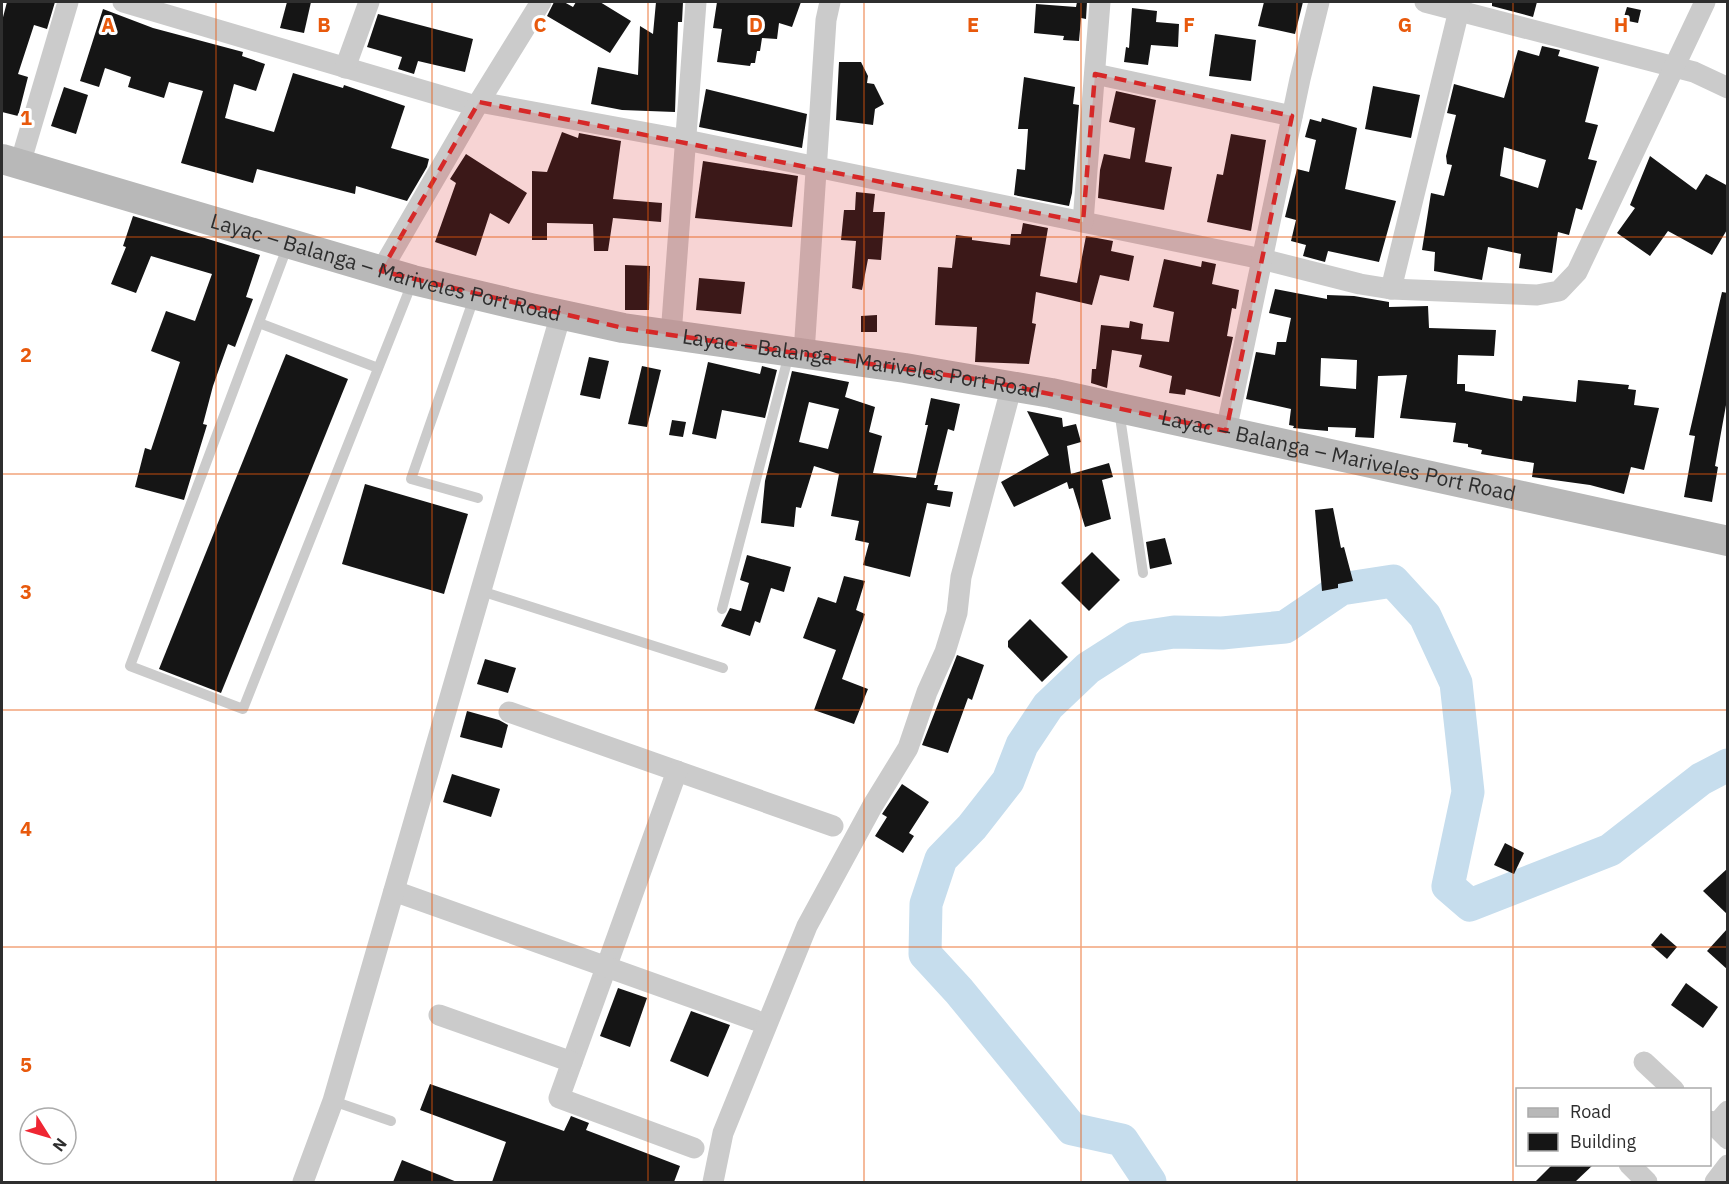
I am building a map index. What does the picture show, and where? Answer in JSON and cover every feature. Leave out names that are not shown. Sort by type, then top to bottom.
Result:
[{"type":"main road","name":"Layac – Balanga – Mariveles Port Road","points":[[10,162],[413,280],[561,314],[671,335],[1012,385],[1728,541]]},
{"type":"street","points":[[10,162],[68,2]]},
{"type":"street","points":[[123,2],[345,68],[478,104],[686,140],[1262,259],[1360,284],[1391,289],[1537,295],[1559,291],[1577,272],[1705,2]]},
{"type":"street","points":[[345,68],[369,2]]},
{"type":"street","points":[[381,271],[478,104],[541,2]]},
{"type":"street","points":[[671,335],[696,2]]},
{"type":"street","points":[[797,352],[818,167],[826,20],[830,2]]},
{"type":"street","points":[[1083,222],[1100,2]]},
{"type":"street","points":[[1226,431],[1292,116],[1319,2]]},
{"type":"street","points":[[1425,2],[1460,6],[1694,72],[1728,88]]},
{"type":"street","points":[[1391,289],[1460,6]]},
{"type":"street","points":[[1095,74],[1292,116]]},
{"type":"street","points":[[303,1182],[333,1101],[561,314]]},
{"type":"street","points":[[713,1182],[723,1133],[807,926],[873,805],[908,748],[930,685],[945,652],[957,612],[961,577],[1012,385]]},
{"type":"street","points":[[509,712],[833,826]]},
{"type":"street","points":[[677,771],[559,1098],[694,1148]]},
{"type":"street","points":[[394,891],[755,1020]]},
{"type":"street","points":[[439,1015],[572,1062]]},
{"type":"street","points":[[1644,1062],[1673,1088]]},
{"type":"street","points":[[1715,1182],[1728,1165]]},
{"type":"street","points":[[1631,1166],[1647,1182]]},
{"type":"lane","points":[[288,244],[130,666],[243,709],[413,280]]},
{"type":"lane","points":[[475,295],[411,480],[478,498]]},
{"type":"lane","points":[[259,323],[378,368]]},
{"type":"lane","points":[[722,609],[797,352]]},
{"type":"lane","points":[[1119,408],[1143,573]]},
{"type":"lane","points":[[481,591],[723,668]]},
{"type":"lane","points":[[333,1101],[390,1121]]},
{"type":"highlighted area","points":[[1095,74],[1292,116],[1226,431],[988,381],[623,328],[381,271],[479,102],[1083,222]]},
{"type":"building","points":[[7,2],[55,2],[47,29],[34,25],[18,74],[28,77],[18,116],[2,112],[2,21]]},
{"type":"building","points":[[287,2],[311,2],[304,33],[280,28]]},
{"type":"building","points":[[554,2],[564,2],[573,7],[576,2],[600,2],[631,21],[610,53],[547,16]]},
{"type":"building","points":[[656,2],[683,2],[682,22],[678,22],[675,112],[622,110],[591,104],[598,67],[638,75],[640,26],[653,34]]},
{"type":"building","points":[[717,2],[801,2],[792,27],[779,23],[777,39],[762,38],[755,63],[751,63],[750,66],[717,62],[722,29],[713,28]]},
{"type":"building","points":[[1077,2],[1087,2],[1086,19],[1081,18],[1079,41],[1063,40],[1064,36],[1034,33],[1036,4],[1076,7]]},
{"type":"building","points":[[1264,2],[1303,2],[1295,34],[1258,26]]},
{"type":"building","points":[[1492,2],[1537,2],[1533,17],[1492,6]]},
{"type":"building","points":[[1627,7],[1641,10],[1638,23],[1623,20]]},
{"type":"building","points":[[1132,8],[1157,11],[1156,22],[1179,24],[1178,47],[1151,45],[1148,65],[1124,62],[1126,47],[1129,48]]},
{"type":"building","points":[[103,9],[153,28],[243,52],[242,56],[265,64],[256,91],[234,84],[225,118],[274,132],[293,73],[343,88],[344,85],[405,106],[391,148],[429,159],[427,167],[407,201],[356,186],[355,194],[257,169],[253,183],[181,163],[203,91],[169,82],[164,98],[128,87],[131,77],[105,68],[99,87],[80,81]]},
{"type":"building","points":[[378,14],[473,39],[465,72],[418,61],[414,74],[398,69],[402,57],[367,47]]},
{"type":"building","points":[[1215,34],[1256,40],[1251,81],[1209,76]]},
{"type":"building","points":[[1542,46],[1560,50],[1558,56],[1599,67],[1585,122],[1598,125],[1588,159],[1597,161],[1582,210],[1576,208],[1569,235],[1558,232],[1552,273],[1519,268],[1521,254],[1488,247],[1482,280],[1434,271],[1435,252],[1422,250],[1431,193],[1444,196],[1452,165],[1447,164],[1446,156],[1456,115],[1447,113],[1454,84],[1504,98],[1518,50],[1539,56]],"holes":[[[1504,147],[1546,160],[1538,188],[1500,176]]]},
{"type":"building","points":[[839,62],[861,62],[868,76],[867,83],[874,84],[884,104],[875,109],[873,125],[836,120]]},
{"type":"building","points":[[1024,77],[1075,87],[1073,104],[1079,105],[1069,206],[1014,195],[1017,169],[1025,170],[1028,129],[1018,129]]},
{"type":"building","points":[[1373,86],[1420,95],[1411,138],[1365,129]]},
{"type":"building","points":[[64,87],[88,95],[76,134],[51,126]]},
{"type":"building","points":[[706,89],[807,114],[802,148],[699,127]]},
{"type":"building","points":[[1116,91],[1156,100],[1145,162],[1172,167],[1164,210],[1098,198],[1100,170],[1104,154],[1130,159],[1135,128],[1109,122]]},
{"type":"building","points":[[1322,118],[1357,128],[1345,189],[1396,201],[1379,262],[1328,251],[1325,262],[1303,256],[1306,245],[1291,241],[1296,220],[1285,217],[1297,169],[1309,172],[1316,140],[1305,137],[1310,119],[1321,122]]},
{"type":"building","points":[[562,132],[578,138],[579,133],[621,141],[613,199],[662,203],[661,222],[613,218],[608,251],[594,251],[593,224],[547,223],[547,240],[532,240],[532,171],[547,172]]},
{"type":"building","points":[[1231,134],[1266,140],[1251,231],[1207,222],[1217,174],[1223,175]]},
{"type":"building","points":[[466,154],[527,193],[509,224],[490,213],[476,256],[435,242],[456,183],[450,179]]},
{"type":"building","points":[[1650,156],[1696,190],[1706,174],[1728,186],[1728,228],[1712,255],[1668,231],[1650,256],[1617,233],[1635,208],[1630,205]]},
{"type":"building","points":[[703,161],[798,176],[792,227],[695,218]]},
{"type":"building","points":[[856,192],[875,194],[873,212],[885,212],[881,260],[868,259],[862,290],[852,288],[856,241],[841,240],[844,210],[855,210]]},
{"type":"building","points":[[133,216],[260,255],[246,297],[253,299],[235,347],[228,344],[213,386],[203,424],[207,425],[184,500],[135,487],[145,448],[151,450],[180,362],[151,351],[166,311],[195,321],[212,274],[151,256],[136,293],[111,284],[126,247],[123,246]]},
{"type":"building","points":[[1023,223],[1048,228],[1040,276],[1077,283],[1086,236],[1113,241],[1111,251],[1134,256],[1129,281],[1100,275],[1092,305],[1036,292],[1032,323],[1036,324],[1029,364],[975,362],[977,327],[935,325],[938,267],[952,268],[956,235],[972,237],[972,240],[1010,245],[1011,234],[1021,234]]},
{"type":"building","points":[[1164,259],[1201,267],[1202,261],[1216,264],[1212,284],[1239,290],[1236,309],[1232,308],[1227,336],[1233,337],[1220,397],[1186,389],[1185,395],[1169,393],[1172,376],[1139,367],[1142,355],[1112,350],[1107,388],[1091,383],[1092,369],[1096,369],[1101,325],[1129,328],[1130,321],[1143,324],[1141,339],[1169,342],[1174,312],[1153,307]]},
{"type":"building","points":[[625,265],[650,266],[649,310],[625,310]]},
{"type":"building","points":[[699,278],[745,282],[741,314],[696,310]]},
{"type":"building","points":[[1275,289],[1327,299],[1327,295],[1354,296],[1389,302],[1389,307],[1428,306],[1429,328],[1496,330],[1494,356],[1458,355],[1457,384],[1465,384],[1465,391],[1522,401],[1523,396],[1576,402],[1578,380],[1629,385],[1628,389],[1636,390],[1634,405],[1659,408],[1644,470],[1631,467],[1624,494],[1590,485],[1532,477],[1534,463],[1481,454],[1482,450],[1468,447],[1468,444],[1453,442],[1456,423],[1400,418],[1407,375],[1378,376],[1374,438],[1355,437],[1356,428],[1328,427],[1328,431],[1293,428],[1294,426],[1289,425],[1291,409],[1246,399],[1256,352],[1275,355],[1277,342],[1286,342],[1291,318],[1269,313]],"holes":[[[1321,358],[1357,360],[1356,389],[1320,386]]]},
{"type":"building","points":[[1722,292],[1728,293],[1728,394],[1715,466],[1718,467],[1712,502],[1684,497],[1695,436],[1689,435]]},
{"type":"building","points":[[877,315],[877,332],[861,332],[861,316]]},
{"type":"building","points":[[286,354],[348,379],[221,693],[159,669]]},
{"type":"building","points":[[589,357],[609,361],[600,399],[580,395]]},
{"type":"building","points":[[708,362],[760,374],[762,366],[777,370],[765,418],[722,410],[716,439],[692,434]]},
{"type":"building","points":[[642,366],[661,370],[647,427],[628,424]]},
{"type":"building","points":[[792,371],[849,382],[845,397],[875,407],[869,432],[882,436],[873,473],[916,478],[928,425],[925,425],[931,398],[960,404],[954,431],[948,429],[934,485],[938,485],[937,490],[953,492],[950,507],[927,503],[910,577],[863,565],[869,543],[855,540],[859,521],[831,516],[839,474],[814,466],[801,508],[796,507],[794,527],[761,523],[765,481]],"holes":[[[809,402],[839,409],[828,449],[799,442]]]},
{"type":"building","points":[[1027,411],[1062,418],[1063,427],[1076,424],[1081,442],[1067,446],[1071,474],[1109,463],[1113,477],[1102,480],[1111,519],[1085,527],[1073,488],[1069,489],[1067,482],[1014,507],[1001,482],[1049,455]]},
{"type":"building","points":[[672,420],[686,422],[683,437],[669,435]]},
{"type":"building","points":[[365,484],[468,514],[444,594],[342,564]]},
{"type":"building","points":[[1333,508],[1341,548],[1344,547],[1353,581],[1338,584],[1338,588],[1322,591],[1315,510]]},
{"type":"building","points":[[1165,538],[1172,564],[1150,569],[1146,542]]},
{"type":"building","points":[[1092,552],[1120,580],[1089,611],[1061,583]]},
{"type":"building","points":[[747,555],[791,567],[784,592],[771,588],[760,623],[755,621],[750,636],[721,626],[730,608],[741,611],[749,583],[740,580]]},
{"type":"building","points":[[844,576],[865,581],[856,610],[865,614],[842,679],[868,689],[854,724],[814,710],[836,650],[803,638],[818,597],[836,603]]},
{"type":"building","points":[[1030,619],[1068,657],[1042,682],[1008,647],[1008,641]]},
{"type":"building","points":[[957,655],[984,665],[972,700],[968,698],[948,753],[922,745]]},
{"type":"building","points":[[485,659],[516,668],[508,693],[477,684]]},
{"type":"building","points":[[467,711],[499,720],[508,725],[502,748],[460,737]]},
{"type":"building","points":[[452,774],[500,789],[491,817],[443,802]]},
{"type":"building","points":[[902,784],[929,802],[909,833],[914,836],[903,853],[875,836],[887,817],[882,814]]},
{"type":"building","points":[[1505,843],[1524,853],[1514,874],[1494,865]]},
{"type":"building","points":[[1728,868],[1728,915],[1703,891]]},
{"type":"building","points":[[1728,928],[1728,970],[1707,951]]},
{"type":"building","points":[[1661,933],[1677,947],[1667,959],[1651,945]]},
{"type":"building","points":[[1686,983],[1718,1007],[1703,1028],[1671,1005]]},
{"type":"building","points":[[618,988],[647,998],[630,1047],[600,1036]]},
{"type":"building","points":[[691,1011],[730,1025],[708,1077],[670,1061]]},
{"type":"building","points":[[430,1084],[564,1131],[571,1116],[589,1123],[586,1130],[680,1166],[674,1182],[492,1182],[506,1142],[420,1110]]},
{"type":"building","points":[[402,1160],[457,1182],[393,1182]]},
{"type":"building","points":[[1551,1166],[1592,1166],[1575,1182],[1535,1182]]},
{"type":"waterway","points":[[1150,1182],[1122,1140],[1072,1129],[959,991],[925,954],[926,904],[941,859],[972,827],[1008,781],[1022,745],[1048,706],[1088,668],[1135,638],[1174,632],[1222,633],[1285,627],[1341,589],[1393,581],[1425,616],[1456,683],[1468,792],[1448,886],[1470,905],[1610,850],[1701,779],[1728,765]]}]
